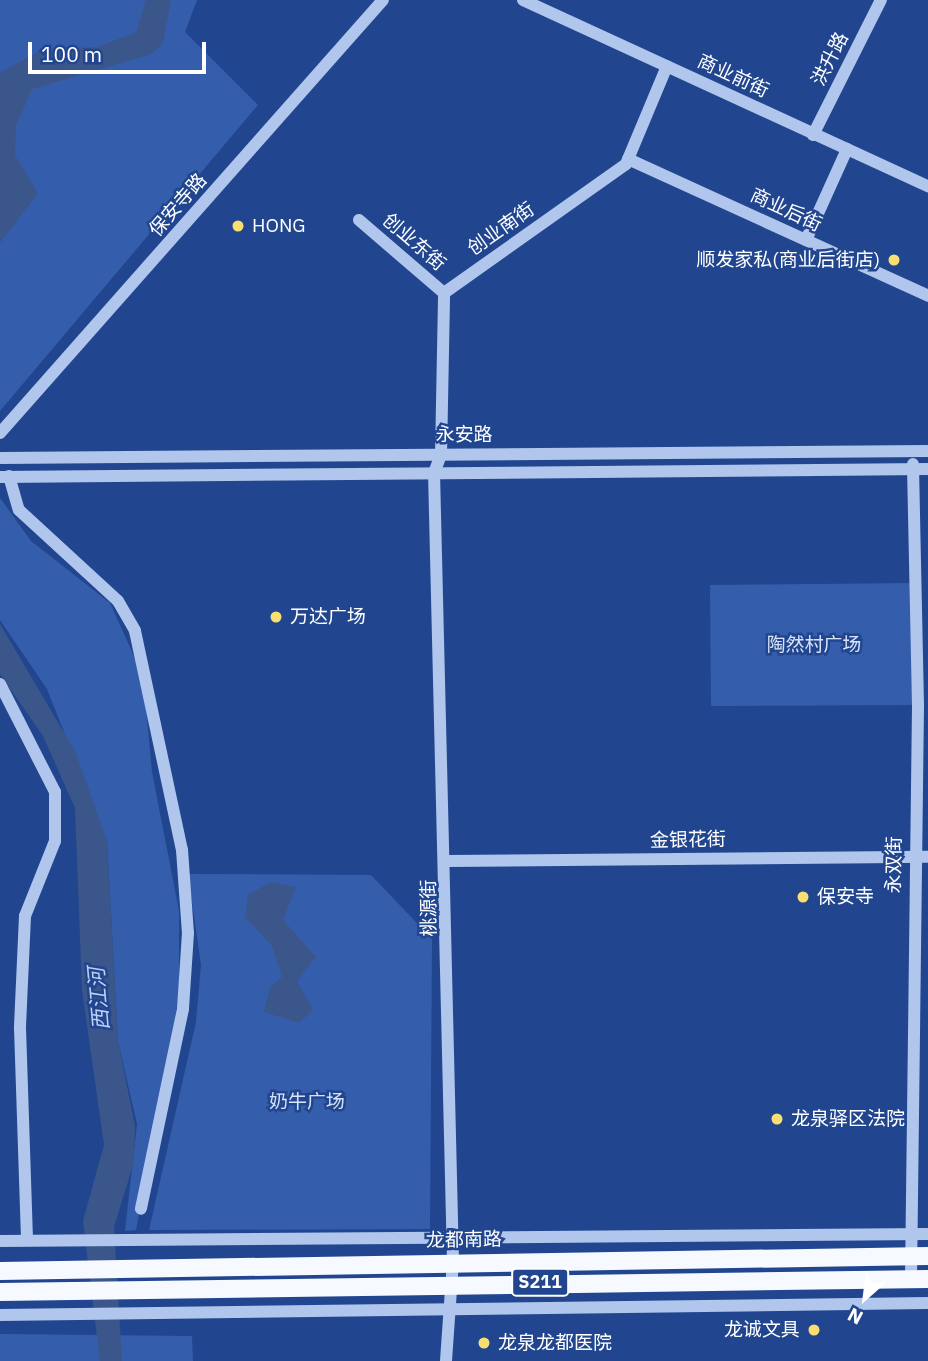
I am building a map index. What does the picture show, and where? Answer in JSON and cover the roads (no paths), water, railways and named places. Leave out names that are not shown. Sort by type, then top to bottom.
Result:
[{"type":"main road","name":"龙都南路","points":[[0,1271],[453,1261],[921,1256]]},
{"type":"main road","name":"S211","points":[[0,1292],[448,1283],[920,1279]]},
{"type":"street","name":"保安寺路","points":[[0,433],[383,0]]},
{"type":"street","name":"商业前街","points":[[523,0],[925,185]]},
{"type":"street","name":"洪升路","points":[[813,135],[881,0]]},
{"type":"street","points":[[628,159],[667,66]]},
{"type":"street","points":[[806,240],[847,149]]},
{"type":"street","name":"商业后街","points":[[628,159],[928,296]]},
{"type":"street","name":"创业南街","points":[[444,293],[628,159]]},
{"type":"street","points":[[925,185],[928,171]]},
{"type":"street","name":"创业东街","points":[[359,220],[444,293]]},
{"type":"street","points":[[442,455],[444,293]]},
{"type":"street","name":"永安路","points":[[0,458],[928,451]]},
{"type":"street","name":"永双街","points":[[912,452],[918,705],[913,857],[913,1234],[921,1256],[920,1279]]},
{"type":"street","name":"桃源街","points":[[442,455],[434,473],[447,861],[453,1238],[453,1261],[448,1283],[446,1361]]},
{"type":"street","points":[[141,1209],[183,1009],[188,933],[182,850],[135,631],[118,601],[19,510],[5,477],[928,469]]},
{"type":"street","points":[[0,684],[55,792],[55,841],[25,916],[20,1028],[27,1240]]},
{"type":"street","name":"金银花街","points":[[447,861],[928,857]]},
{"type":"street","points":[[0,1241],[153,1242],[928,1234]]},
{"type":"street","points":[[0,1315],[447,1312],[928,1303]]},
{"type":"water","points":[[151,0],[171,0],[163,43],[152,54],[32,89],[16,126],[15,155],[38,193],[0,243],[0,79],[33,60],[83,60],[152,31]]},
{"type":"water","points":[[0,624],[76,753],[107,841],[118,1041],[135,1126],[134,1162],[114,1227],[122,1361],[100,1361],[83,1221],[104,1145],[82,990],[75,808],[43,736],[0,674]]},
{"type":"water","points":[[271,882],[296,887],[283,920],[316,957],[297,981],[313,1010],[299,1023],[264,1012],[270,987],[282,977],[272,946],[245,917],[248,895]]},
{"type":"waterway","name":"西江河","points":[[0,102],[9,79],[45,59],[98,57],[144,40],[156,0]]},
{"type":"place","name":"HONG","points":[[238,226]]},
{"type":"place","name":"顺发家私(商业后街店)","points":[[894,260]]},
{"type":"place","name":"万达广场","points":[[276,617]]},
{"type":"place","name":"保安寺","points":[[803,897]]},
{"type":"place","name":"龙泉驿区法院","points":[[777,1119]]},
{"type":"place","name":"龙诚文具","points":[[814,1330]]},
{"type":"place","name":"龙泉龙都医院","points":[[484,1343]]},
{"type":"park label","name":"陶然村广场","points":[[814,645]]},
{"type":"park label","name":"奶牛广场","points":[[307,1102]]}]
